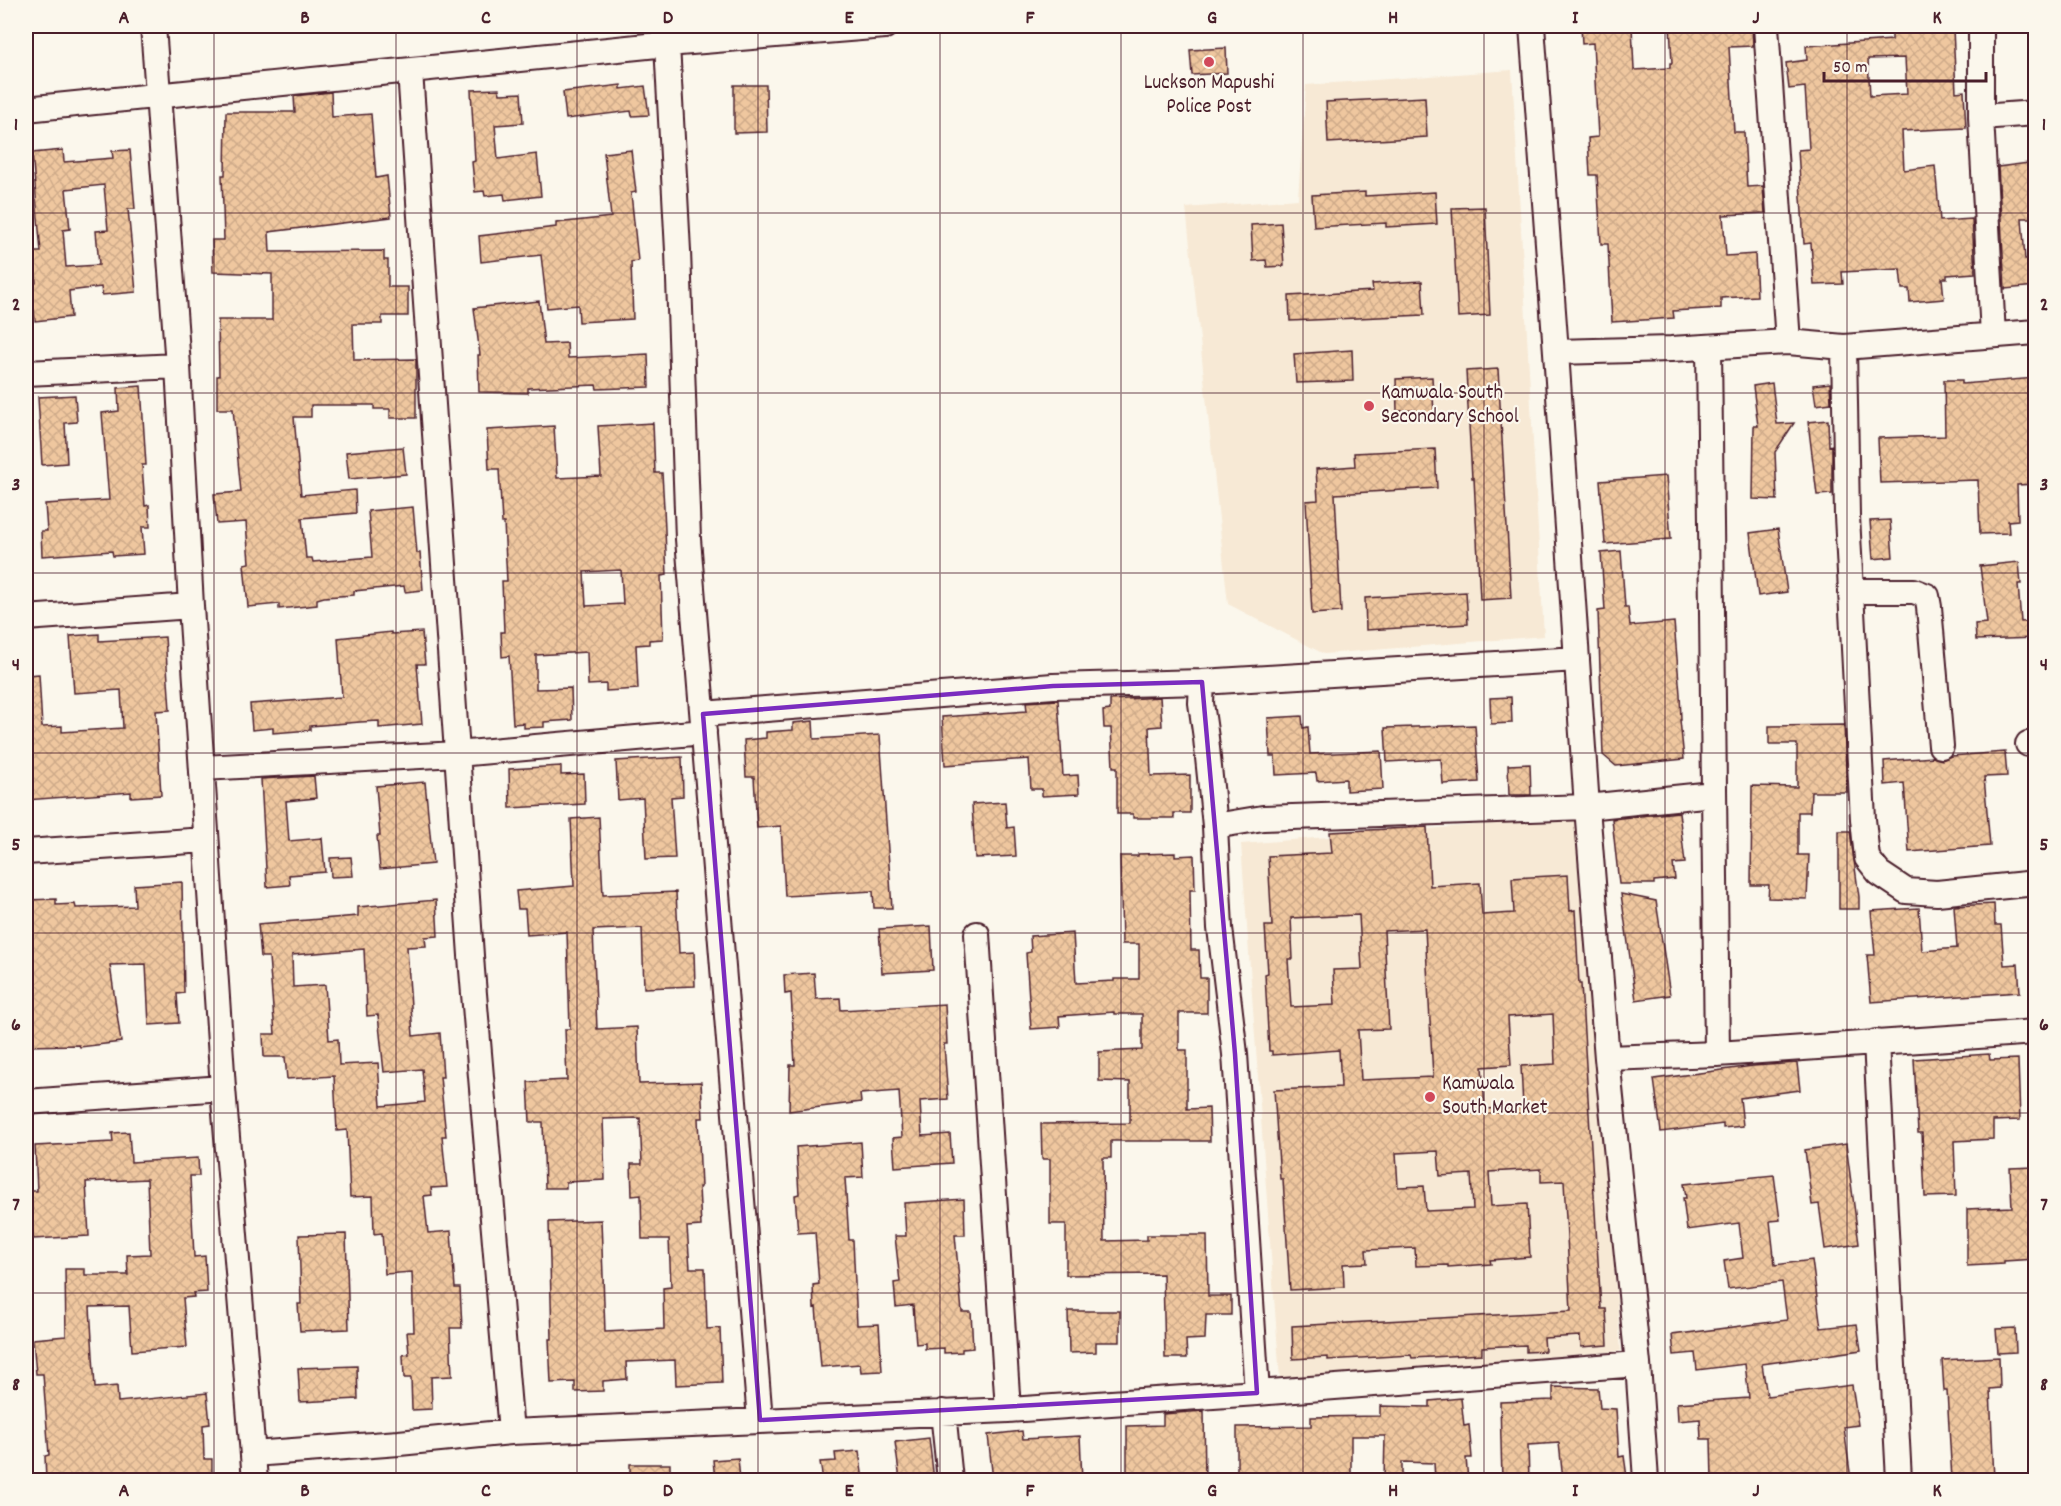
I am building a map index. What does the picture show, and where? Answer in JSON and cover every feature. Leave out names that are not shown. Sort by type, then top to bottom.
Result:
[{"type":"street","points":[[153,26],[178,366],[191,606],[223,1088],[255,1480]]},
{"type":"street","points":[[26,109],[667,44],[885,26]]},
{"type":"street","points":[[1532,26],[1587,807],[1608,1059],[1638,1364],[1646,1480]]},
{"type":"street","points":[[1766,26],[1788,342]]},
{"type":"street","points":[[1981,26],[1981,117],[1993,335]]},
{"type":"street","points":[[667,44],[678,251],[688,539],[760,1420]]},
{"type":"street","points":[[410,71],[472,970],[511,1432]]},
{"type":"street","points":[[1981,117],[2036,113]]},
{"type":"street","points":[[1556,352],[1788,342],[1844,347],[2036,332]]},
{"type":"street","points":[[1709,347],[1717,1054]]},
{"type":"street","points":[[1844,347],[1847,516],[1867,858],[1879,873],[1906,891],[1937,893],[2036,883]]},
{"type":"street","points":[[26,373],[178,366]]},
{"type":"street","points":[[1851,591],[1914,591],[1926,596],[1929,606],[1941,746]]},
{"type":"street","points":[[26,618],[191,606]]},
{"type":"street","points":[[202,768],[457,754],[703,723],[1053,686],[1202,682],[1577,659]]},
{"type":"street","points":[[1202,682],[1200,703],[1215,826],[1220,928],[1235,1054],[1257,1393]]},
{"type":"street","points":[[1215,826],[1263,818],[1587,807],[1713,794]]},
{"type":"street","points":[[26,852],[206,840]]},
{"type":"street","points":[[977,934],[1008,1410]]},
{"type":"street","points":[[1608,1059],[1717,1054],[2036,1032]]},
{"type":"street","points":[[1876,1042],[1899,1480]]},
{"type":"street","points":[[26,1102],[223,1088]]},
{"type":"street","points":[[253,1454],[511,1432],[1008,1410],[1638,1364]]},
{"type":"street","points":[[943,1412],[950,1480]]},
{"type":"highlighted area","points":[[1202,682],[1235,1054],[1257,1393],[760,1420],[703,714],[1053,686]]},
{"type":"shaded area","name":"Kamwala South Secondary School","points":[[1512,70],[1544,636],[1324,654],[1228,604],[1186,208],[1298,199],[1306,85]]},
{"type":"shaded area","name":"Kamwala South Market","points":[[1576,817],[1621,1351],[1280,1379],[1241,844]]},
{"type":"building","points":[[1581,26],[1632,26],[1634,70],[1670,68],[1670,63],[1672,63],[1670,26],[1752,26],[1753,46],[1729,47],[1734,132],[1744,132],[1747,187],[1763,186],[1765,213],[1723,215],[1726,256],[1755,254],[1757,296],[1721,298],[1721,308],[1673,311],[1674,318],[1612,322],[1608,244],[1601,244],[1597,175],[1590,175],[1588,138],[1598,137],[1593,43],[1582,44]]},
{"type":"building","points":[[1953,29],[1956,92],[1964,91],[1966,128],[1902,131],[1904,170],[1935,166],[1940,221],[1972,219],[1975,273],[1947,275],[1947,278],[1942,278],[1944,299],[1910,302],[1909,289],[1902,289],[1900,269],[1842,272],[1843,284],[1814,285],[1811,243],[1804,244],[1798,150],[1809,149],[1805,87],[1789,89],[1786,63],[1807,60],[1806,46],[1892,40],[1892,32]],"holes":[[[1905,58],[1907,94],[1870,96],[1868,59]]]},
{"type":"building","name":"Luckson Mapushi Police Post","points":[[1226,48],[1227,73],[1192,75],[1190,50]]},
{"type":"building","points":[[621,85],[621,89],[645,86],[649,115],[632,116],[631,111],[566,119],[563,92]]},
{"type":"building","points":[[734,85],[766,85],[767,132],[734,133]]},
{"type":"building","points":[[499,89],[500,94],[521,93],[523,123],[495,125],[498,159],[537,154],[541,196],[505,200],[504,194],[485,196],[484,191],[475,192],[472,162],[475,161],[471,90]]},
{"type":"building","points":[[331,92],[332,117],[371,114],[376,178],[387,176],[391,217],[269,232],[270,252],[384,251],[384,260],[388,260],[388,287],[408,287],[408,316],[382,316],[382,324],[353,324],[354,360],[416,359],[416,418],[390,418],[390,409],[374,409],[374,405],[311,405],[311,417],[294,417],[301,495],[355,490],[356,513],[302,518],[306,558],[312,558],[313,562],[372,557],[368,511],[413,507],[423,590],[405,592],[404,586],[354,591],[354,595],[324,597],[317,599],[317,605],[279,609],[279,604],[248,607],[244,564],[249,563],[246,522],[217,524],[214,494],[241,492],[233,409],[217,409],[218,320],[272,320],[272,274],[213,272],[212,240],[224,240],[222,175],[225,175],[226,112],[295,112],[294,96]]},
{"type":"building","points":[[1425,97],[1427,137],[1328,143],[1326,102]]},
{"type":"building","points":[[63,150],[64,162],[113,158],[112,151],[130,150],[135,209],[128,209],[136,292],[102,295],[101,287],[69,291],[71,317],[35,321],[34,310],[26,311],[26,285],[36,283],[34,252],[41,252],[32,153]],"holes":[[[104,185],[108,230],[96,231],[99,265],[66,267],[63,230],[70,229],[66,189]]]},
{"type":"building","points":[[631,150],[636,192],[631,193],[638,261],[631,262],[633,319],[579,322],[578,305],[547,308],[541,255],[481,262],[479,236],[556,227],[556,223],[611,217],[604,153]]},
{"type":"building","points":[[2036,162],[2036,218],[2022,218],[2025,259],[2036,259],[2036,286],[2005,289],[1998,167]]},
{"type":"building","points":[[1365,192],[1365,196],[1435,192],[1437,224],[1386,227],[1386,223],[1314,227],[1312,195]]},
{"type":"building","points":[[1485,207],[1490,315],[1458,317],[1452,208]]},
{"type":"building","points":[[1281,223],[1284,266],[1267,267],[1266,260],[1253,261],[1251,225]]},
{"type":"building","points":[[1422,281],[1424,315],[1290,321],[1289,296],[1373,291],[1372,284]]},
{"type":"building","points":[[539,301],[544,344],[567,343],[568,358],[648,354],[649,387],[597,389],[596,385],[528,388],[528,393],[479,392],[478,355],[480,355],[474,308]]},
{"type":"building","points":[[1352,350],[1353,381],[1296,383],[1294,354]]},
{"type":"building","points":[[1498,369],[1511,598],[1480,600],[1466,371]]},
{"type":"building","points":[[1432,377],[1434,414],[1415,415],[1414,410],[1397,411],[1396,379]]},
{"type":"building","points":[[2036,378],[2036,484],[2017,485],[2018,520],[2008,521],[2009,533],[1980,534],[1978,480],[1880,483],[1878,438],[1945,436],[1944,380],[1962,380],[1962,384]]},
{"type":"building","points":[[1772,383],[1777,424],[1794,423],[1775,452],[1777,500],[1753,499],[1754,426],[1758,426],[1753,386]]},
{"type":"building","points":[[1830,383],[1831,403],[1816,405],[1813,385]]},
{"type":"building","points":[[141,386],[146,465],[142,465],[145,506],[149,505],[150,527],[142,527],[144,554],[113,556],[112,551],[42,556],[41,531],[47,531],[45,504],[109,500],[102,413],[119,411],[118,388]]},
{"type":"building","points":[[75,395],[77,422],[65,423],[67,463],[42,465],[38,397]]},
{"type":"building","points":[[1828,420],[1829,446],[1832,445],[1832,494],[1817,495],[1808,422]]},
{"type":"building","points":[[653,423],[655,473],[662,473],[664,508],[667,575],[661,576],[663,639],[649,640],[649,644],[636,645],[638,689],[606,691],[606,684],[588,685],[587,652],[536,655],[536,689],[571,688],[572,720],[544,722],[544,727],[524,728],[524,723],[513,724],[509,656],[502,657],[501,632],[504,632],[502,581],[507,581],[504,523],[502,523],[499,469],[489,469],[487,430],[554,426],[557,478],[601,476],[598,426]],"holes":[[[621,570],[623,604],[586,606],[584,572]]]},
{"type":"building","points":[[403,447],[406,474],[349,479],[346,452]]},
{"type":"building","points":[[1435,449],[1437,488],[1335,494],[1341,612],[1312,614],[1306,501],[1318,500],[1316,469],[1355,466],[1354,453]]},
{"type":"building","points":[[1666,476],[1671,539],[1605,544],[1600,481]]},
{"type":"building","points":[[1890,520],[1893,557],[1873,559],[1870,521]]},
{"type":"building","points":[[1778,529],[1787,592],[1758,596],[1750,533]]},
{"type":"building","points":[[1621,551],[1625,607],[1628,607],[1630,626],[1674,622],[1684,759],[1616,766],[1603,755],[1598,611],[1605,610],[1601,553]]},
{"type":"building","points":[[2019,562],[2021,622],[2036,621],[2036,638],[1976,640],[1975,624],[1987,623],[1980,566]]},
{"type":"building","points":[[1466,592],[1468,624],[1366,630],[1365,598]]},
{"type":"building","points":[[391,632],[391,634],[422,632],[425,664],[417,664],[422,724],[379,728],[379,721],[310,726],[310,730],[273,733],[273,728],[252,730],[250,704],[342,697],[338,638]]},
{"type":"building","points":[[99,634],[99,641],[165,637],[170,710],[156,711],[161,795],[131,797],[131,792],[26,800],[26,675],[39,674],[42,727],[62,726],[62,732],[123,728],[121,690],[74,693],[70,636]]},
{"type":"building","points":[[1160,697],[1162,726],[1149,727],[1151,776],[1190,775],[1190,813],[1174,813],[1174,818],[1133,818],[1133,814],[1117,814],[1117,767],[1113,767],[1111,728],[1104,728],[1103,711],[1110,710],[1110,700]]},
{"type":"building","points":[[1511,697],[1512,723],[1491,724],[1490,698]]},
{"type":"building","points":[[1058,700],[1063,776],[1078,775],[1079,794],[1042,796],[1042,789],[1031,789],[1029,759],[945,765],[942,717],[1027,711],[1026,702]]},
{"type":"building","points":[[1302,716],[1303,728],[1308,727],[1310,754],[1381,751],[1383,789],[1346,791],[1346,779],[1317,781],[1316,773],[1276,775],[1275,756],[1270,756],[1268,718]]},
{"type":"building","points":[[813,721],[814,739],[880,735],[892,908],[874,908],[873,891],[785,896],[781,826],[757,828],[754,777],[746,777],[744,740],[766,738],[766,732],[793,730],[793,723]]},
{"type":"building","points":[[1475,725],[1479,782],[1443,784],[1441,759],[1387,762],[1385,728]]},
{"type":"building","points":[[1844,725],[1847,792],[1811,792],[1810,812],[1798,812],[1798,855],[1809,855],[1807,899],[1768,898],[1769,885],[1751,885],[1752,786],[1797,787],[1797,744],[1769,744],[1769,726]]},
{"type":"building","points":[[2005,752],[2007,776],[1984,777],[1990,846],[1909,852],[1904,783],[1885,785],[1884,761],[1933,757],[1942,760],[1951,756]]},
{"type":"building","points":[[682,757],[683,796],[671,797],[675,858],[646,859],[643,798],[618,800],[616,761]]},
{"type":"building","points":[[1530,764],[1531,795],[1509,795],[1508,765]]},
{"type":"building","points":[[561,766],[561,775],[584,774],[585,804],[510,808],[509,769]]},
{"type":"building","points":[[314,776],[316,798],[286,801],[289,841],[322,838],[325,872],[289,875],[290,885],[267,887],[261,779]]},
{"type":"building","points":[[425,782],[433,864],[380,869],[376,786]]},
{"type":"building","points":[[1005,802],[1007,828],[1014,827],[1016,856],[975,858],[972,804]]},
{"type":"building","points":[[1679,812],[1685,863],[1673,864],[1675,879],[1654,881],[1654,884],[1619,884],[1612,819]]},
{"type":"building","points":[[599,817],[603,895],[676,892],[679,953],[694,952],[695,986],[644,988],[642,928],[593,930],[597,1029],[637,1027],[639,1084],[701,1082],[703,1118],[698,1118],[701,1226],[687,1227],[690,1268],[705,1268],[707,1329],[720,1328],[722,1383],[676,1385],[675,1360],[626,1362],[627,1379],[603,1381],[603,1391],[575,1392],[575,1382],[551,1383],[549,1222],[601,1220],[605,1332],[664,1329],[663,1288],[671,1287],[669,1239],[642,1239],[641,1195],[632,1196],[631,1164],[642,1164],[640,1118],[603,1119],[605,1180],[566,1182],[566,1188],[545,1188],[543,1122],[530,1122],[528,1082],[567,1080],[565,1029],[570,1029],[567,932],[527,935],[525,909],[518,909],[516,891],[574,886],[571,819]]},
{"type":"building","name":"Kamwala South Market","points":[[1427,827],[1430,886],[1480,883],[1482,915],[1514,913],[1512,878],[1568,875],[1570,911],[1575,910],[1601,1309],[1606,1309],[1608,1345],[1581,1347],[1580,1336],[1544,1338],[1545,1351],[1526,1352],[1526,1345],[1482,1347],[1482,1354],[1412,1358],[1411,1355],[1328,1360],[1328,1357],[1293,1359],[1292,1326],[1571,1311],[1564,1181],[1541,1182],[1541,1169],[1489,1172],[1491,1206],[1527,1204],[1530,1257],[1490,1260],[1491,1264],[1448,1267],[1448,1265],[1416,1266],[1415,1248],[1366,1250],[1367,1263],[1343,1264],[1344,1287],[1290,1290],[1283,1179],[1280,1179],[1274,1090],[1341,1087],[1339,1050],[1272,1055],[1272,1051],[1269,1051],[1265,926],[1272,926],[1268,856],[1332,853],[1330,832]],"holes":[[[1359,915],[1362,969],[1333,970],[1335,1005],[1291,1007],[1288,959],[1293,959],[1291,918]],[[1425,929],[1433,1077],[1361,1080],[1358,1030],[1389,1029],[1384,931]],[[1553,1014],[1555,1064],[1521,1066],[1523,1107],[1485,1109],[1482,1067],[1511,1065],[1508,1017]],[[1438,1151],[1440,1176],[1471,1174],[1473,1209],[1426,1211],[1424,1186],[1398,1187],[1396,1153]]]},
{"type":"building","points":[[1839,831],[1850,831],[1859,909],[1839,909]]},
{"type":"building","points":[[1175,853],[1175,856],[1194,855],[1195,890],[1190,890],[1191,950],[1199,950],[1200,978],[1207,978],[1207,1013],[1179,1013],[1179,1050],[1187,1050],[1187,1109],[1209,1108],[1210,1141],[1111,1141],[1111,1158],[1103,1158],[1104,1241],[1147,1240],[1147,1235],[1207,1235],[1208,1296],[1231,1296],[1231,1315],[1206,1315],[1205,1339],[1186,1340],[1187,1358],[1165,1358],[1163,1274],[1066,1275],[1066,1224],[1050,1224],[1050,1159],[1042,1159],[1041,1124],[1130,1123],[1130,1082],[1099,1081],[1099,1052],[1142,1050],[1142,1014],[1114,1014],[1114,1012],[1059,1016],[1060,1027],[1031,1029],[1026,953],[1031,952],[1030,936],[1073,933],[1076,983],[1139,979],[1139,944],[1122,944],[1120,856]]},
{"type":"building","points":[[351,857],[353,876],[331,877],[330,858]]},
{"type":"building","points":[[182,882],[184,993],[177,994],[179,1023],[149,1025],[146,964],[110,965],[121,1042],[80,1047],[79,1045],[26,1046],[26,900],[56,899],[56,905],[75,904],[76,908],[135,906],[134,885]]},
{"type":"building","points":[[1621,894],[1656,901],[1670,995],[1636,1000]]},
{"type":"building","points":[[436,900],[438,936],[425,937],[426,946],[407,947],[413,1036],[440,1033],[443,1077],[440,1077],[446,1136],[442,1136],[447,1187],[431,1188],[432,1195],[424,1196],[428,1233],[451,1231],[455,1288],[460,1288],[462,1328],[450,1328],[452,1376],[431,1377],[432,1409],[412,1410],[411,1378],[404,1378],[403,1355],[409,1354],[407,1332],[414,1332],[412,1272],[385,1274],[382,1233],[374,1234],[373,1196],[350,1197],[347,1130],[337,1131],[334,1076],[287,1079],[285,1057],[264,1057],[263,1034],[275,1034],[269,957],[261,957],[258,924],[358,916],[358,907]],"holes":[[[364,949],[367,1016],[378,1015],[384,1072],[422,1069],[425,1102],[381,1106],[378,1063],[339,1065],[338,1039],[329,1040],[325,985],[293,987],[292,955]]]},
{"type":"building","points":[[1994,904],[1995,925],[2001,925],[2004,965],[2018,964],[2020,992],[1871,1002],[1867,955],[1875,955],[1871,911],[1919,908],[1922,951],[1957,948],[1954,906]]},
{"type":"building","points":[[931,926],[933,970],[882,973],[879,929]]},
{"type":"building","points":[[814,973],[816,999],[840,998],[841,1010],[945,1004],[947,1044],[944,1044],[948,1099],[920,1101],[922,1136],[950,1134],[952,1163],[895,1167],[893,1138],[902,1137],[899,1091],[860,1094],[861,1102],[789,1111],[790,1065],[795,1065],[791,993],[785,994],[784,975]]},
{"type":"building","points":[[1989,1054],[1990,1060],[2018,1059],[2020,1120],[1993,1121],[1993,1139],[1954,1141],[1956,1196],[1925,1197],[1922,1133],[1918,1133],[1914,1059]]},
{"type":"building","points":[[1797,1063],[1800,1090],[1740,1098],[1743,1126],[1723,1128],[1723,1124],[1661,1132],[1654,1079],[1753,1066]]},
{"type":"building","points":[[129,1132],[131,1162],[198,1158],[199,1176],[190,1176],[194,1257],[205,1256],[207,1292],[193,1293],[194,1297],[183,1298],[187,1347],[132,1351],[129,1306],[90,1307],[95,1388],[117,1386],[118,1402],[207,1393],[210,1424],[203,1425],[204,1459],[212,1459],[212,1480],[157,1480],[157,1476],[113,1480],[46,1480],[45,1456],[49,1455],[43,1374],[36,1374],[33,1339],[66,1336],[65,1269],[85,1269],[85,1275],[128,1275],[127,1255],[150,1254],[147,1179],[86,1182],[89,1236],[33,1239],[31,1191],[37,1191],[35,1146],[113,1142],[112,1133]]},
{"type":"building","points":[[861,1142],[863,1177],[845,1178],[849,1240],[853,1240],[857,1325],[879,1324],[882,1371],[861,1372],[860,1364],[821,1367],[816,1307],[814,1308],[813,1285],[819,1284],[815,1232],[798,1233],[795,1195],[799,1194],[796,1147]]},
{"type":"building","points":[[1846,1144],[1859,1244],[1825,1249],[1819,1204],[1812,1205],[1805,1150]]},
{"type":"building","points":[[2035,1167],[2036,1259],[1967,1266],[1967,1209],[2012,1207],[2010,1168]]},
{"type":"building","points":[[1774,1175],[1780,1220],[1770,1221],[1775,1265],[1812,1260],[1821,1328],[1857,1324],[1861,1350],[1762,1364],[1767,1396],[1852,1385],[1858,1425],[1844,1427],[1851,1480],[1712,1480],[1711,1439],[1701,1439],[1700,1419],[1678,1421],[1677,1403],[1749,1398],[1745,1364],[1697,1370],[1695,1353],[1674,1355],[1672,1335],[1787,1320],[1782,1282],[1728,1289],[1724,1261],[1743,1258],[1739,1223],[1687,1230],[1683,1198],[1686,1198],[1684,1184]]},
{"type":"building","points":[[964,1199],[965,1235],[955,1235],[962,1312],[971,1312],[973,1348],[962,1349],[962,1352],[944,1353],[944,1348],[925,1349],[925,1343],[916,1344],[913,1305],[896,1307],[894,1283],[900,1282],[895,1236],[906,1236],[904,1203]]},
{"type":"building","points":[[346,1234],[349,1329],[300,1331],[299,1235]]},
{"type":"building","points":[[1068,1311],[1120,1311],[1120,1342],[1096,1342],[1096,1352],[1069,1353]]},
{"type":"building","points":[[2015,1328],[2016,1352],[1998,1353],[1996,1329]]},
{"type":"building","points":[[1999,1357],[2000,1388],[1990,1389],[1994,1480],[1952,1480],[1947,1391],[1944,1391],[1942,1360]]},
{"type":"building","points":[[357,1366],[358,1399],[300,1402],[298,1368]]},
{"type":"building","points":[[1553,1387],[1598,1388],[1600,1408],[1616,1409],[1619,1457],[1624,1456],[1627,1477],[1563,1480],[1559,1443],[1528,1445],[1529,1480],[1502,1480],[1500,1402],[1553,1400]]},
{"type":"building","points":[[1461,1398],[1464,1426],[1469,1425],[1472,1458],[1466,1458],[1468,1480],[1435,1480],[1434,1463],[1402,1462],[1402,1480],[1384,1480],[1385,1436],[1351,1436],[1351,1480],[1237,1480],[1237,1427],[1311,1426],[1311,1417],[1380,1416],[1380,1406],[1430,1407],[1430,1401]]},
{"type":"building","points":[[1204,1411],[1205,1480],[1127,1480],[1127,1426],[1163,1425],[1163,1414]]},
{"type":"building","points":[[1022,1431],[1023,1439],[1080,1436],[1082,1480],[993,1480],[988,1435]]},
{"type":"building","points":[[929,1438],[934,1480],[900,1480],[895,1442]]},
{"type":"building","points":[[859,1451],[863,1480],[823,1480],[820,1462],[836,1461],[835,1453]]},
{"type":"building","points":[[738,1458],[740,1480],[715,1480],[713,1460]]},
{"type":"building","points":[[630,1464],[670,1464],[670,1480],[630,1480]]},
{"type":"place","name":"Luckson Mapushi Police Post","points":[[1209,62]]},
{"type":"place","name":"Kamwala South Secondary School","points":[[1369,406]]},
{"type":"place","name":"Kamwala South Market","points":[[1430,1097]]}]
